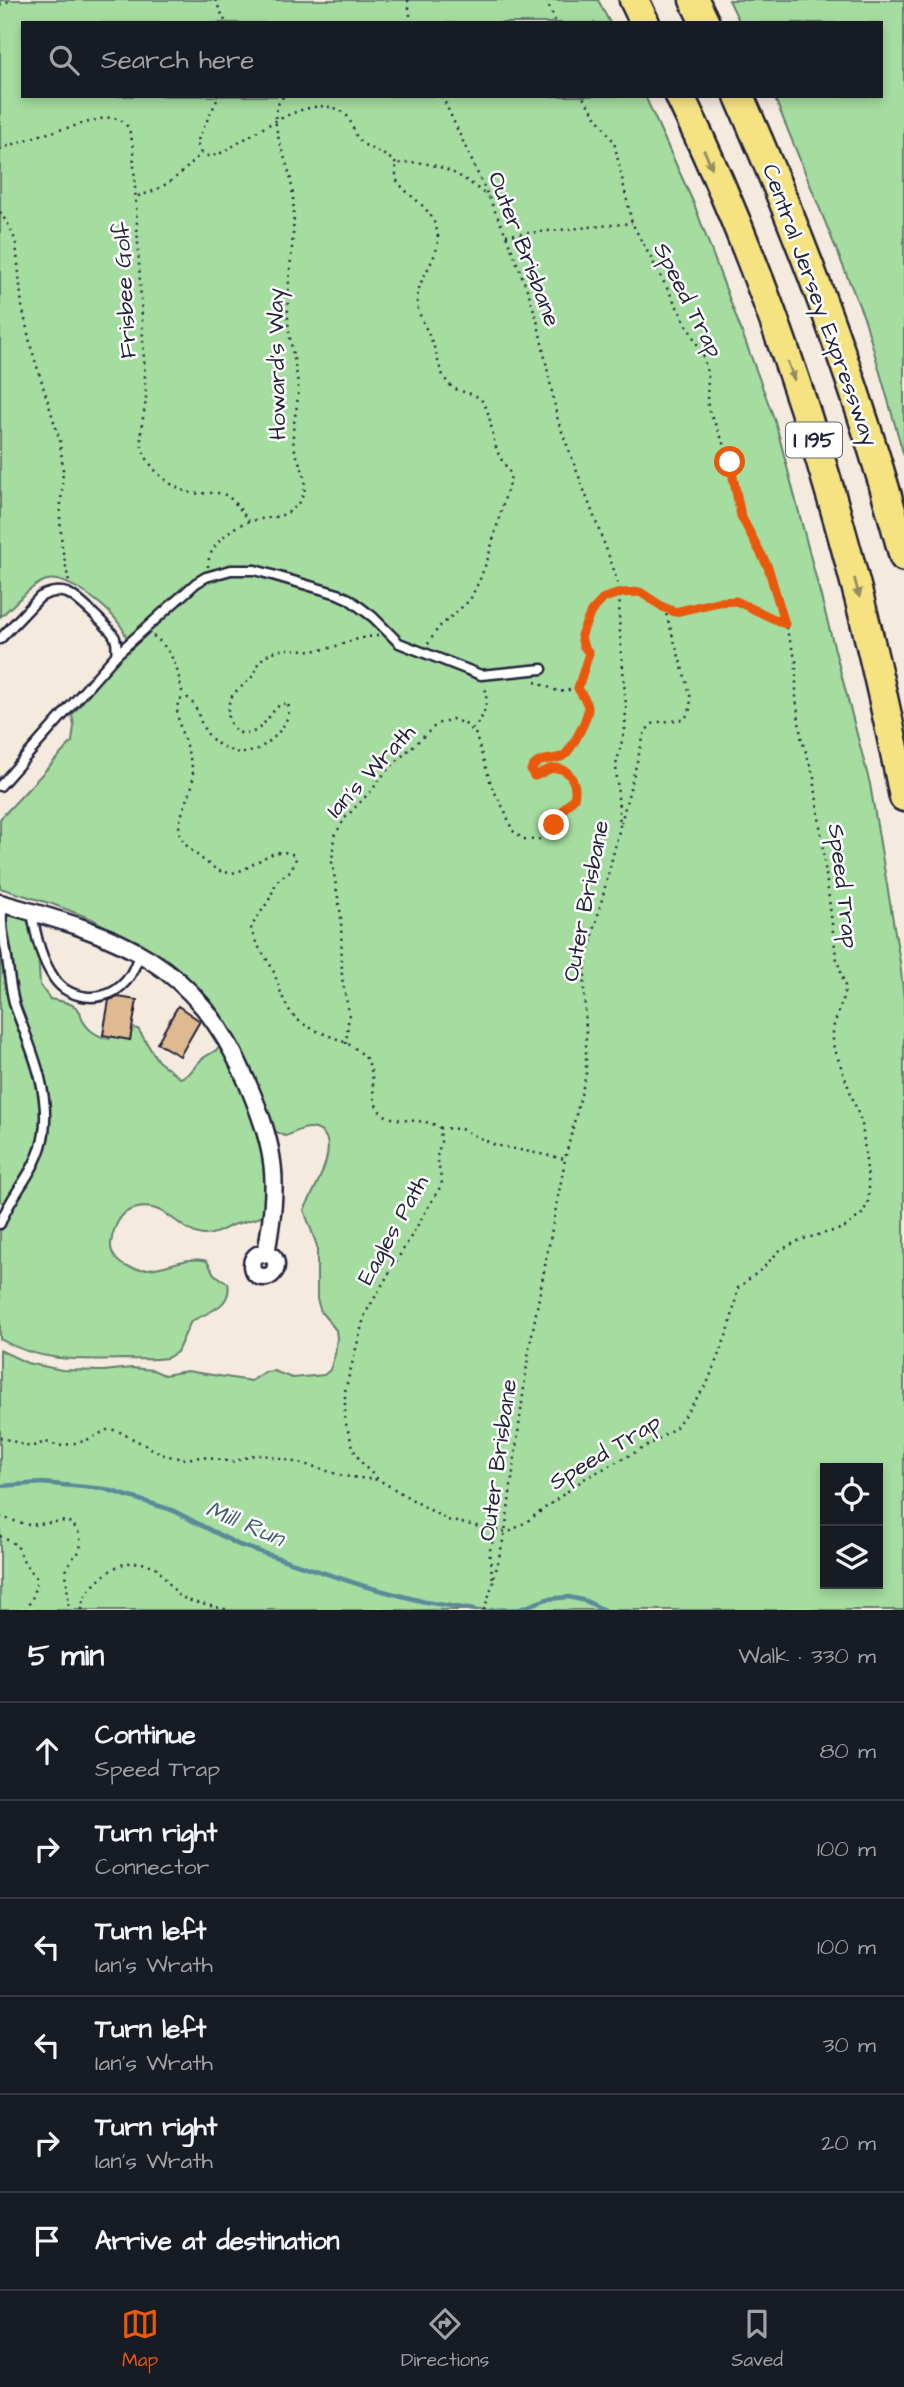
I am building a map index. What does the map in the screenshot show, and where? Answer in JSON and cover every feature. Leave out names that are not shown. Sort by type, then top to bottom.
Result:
[{"type":"highway","points":[[634,0],[644,21]]},
{"type":"highway","points":[[694,0],[704,21]]},
{"type":"highway","name":"I 195","points":[[681,98],[752,264],[820,460],[870,638],[904,797]]},
{"type":"highway","name":"Central Jersey Expressway","points":[[740,98],[788,211],[842,352],[904,557]]},
{"type":"street","points":[[2,903],[97,932],[140,954],[174,976],[207,1010],[243,1072],[263,1119],[271,1147],[275,1189],[266,1254]]},
{"type":"lane","points":[[0,786],[116,655],[196,583],[211,575],[231,570],[256,570],[330,591],[360,606],[394,640],[481,675],[542,669]]},
{"type":"lane","points":[[0,639],[40,597],[53,592],[73,596],[114,635],[116,655]]},
{"type":"lane","points":[[0,1224],[14,1195],[38,1159],[45,1118],[35,1057],[14,1001],[1,920],[2,903]]},
{"type":"lane","points":[[32,911],[36,936],[52,976],[60,985],[76,994],[96,997],[116,990],[129,978],[140,954]]},
{"type":"lane","points":[[0,1203],[14,1195]]},
{"type":"path","points":[[0,5],[12,0]]},
{"type":"path","points":[[215,0],[225,21]]},
{"type":"path","points":[[408,0],[410,21]]},
{"type":"path","points":[[546,0],[555,21]]},
{"type":"path","points":[[218,98],[197,144],[205,156],[217,155],[299,110],[333,108],[347,115],[353,132],[362,143],[396,164],[420,162],[448,170],[477,187],[491,199]]},
{"type":"path","points":[[275,123],[274,111],[283,98]]},
{"type":"path","name":"Outer Brisbane","points":[[443,98],[506,235],[538,324],[558,421],[604,538],[620,593],[619,619],[626,707],[625,729],[615,765],[620,827],[586,963],[583,986],[586,1075],[565,1159],[529,1350],[505,1532],[484,1610]]},
{"type":"path","name":"Speed Trap","points":[[505,1532],[528,1520],[577,1483],[651,1444],[676,1427],[707,1384],[730,1326],[738,1288],[779,1251],[800,1240],[844,1228],[862,1214],[868,1203],[869,1188],[862,1124],[833,1045],[833,1028],[845,995],[845,986],[835,956],[814,777],[801,737],[796,698],[796,661],[768,567],[741,516],[728,452],[709,411],[708,376],[703,355],[632,223],[614,142],[583,98]]},
{"type":"path","name":"Frisbee Golf","points":[[0,149],[37,136],[116,117],[123,121],[132,136],[136,196],[146,398],[141,441],[145,455],[162,477],[180,489],[192,493],[223,494],[232,499],[249,521]]},
{"type":"path","name":"Howard's Way","points":[[211,575],[208,555],[214,546],[249,521],[286,515],[294,509],[306,484],[293,438],[298,390],[288,317],[294,220],[293,190],[275,123]]},
{"type":"path","points":[[136,196],[168,184],[201,153]]},
{"type":"path","points":[[396,164],[396,179],[426,208],[437,229],[434,260],[420,281],[417,294],[419,314],[434,345],[440,371],[457,390],[473,395],[483,402],[497,453],[511,476],[488,558],[470,600],[439,628],[424,653]]},
{"type":"path","points":[[0,212],[16,243],[31,347],[61,441],[62,548],[73,596]]},
{"type":"path","points":[[506,235],[632,223]]},
{"type":"path","points":[[481,675],[487,700],[480,722],[472,729],[486,774],[512,830],[523,839],[539,839],[551,832],[576,792],[572,777],[565,771],[551,769],[534,776],[531,770],[539,762],[564,757],[588,711],[586,701],[578,688],[589,653],[583,645],[581,635],[591,612],[604,598],[620,593],[640,592],[671,611],[680,612],[718,602],[736,601],[785,624]]},
{"type":"path","points":[[620,827],[645,731],[654,723],[677,722],[690,709],[690,694],[663,607]]},
{"type":"path","points":[[142,631],[156,638],[169,651],[183,698]]},
{"type":"path","points":[[394,640],[381,636],[357,638],[321,650],[280,650],[262,659],[251,679],[238,687],[228,703],[227,711],[233,729],[238,732],[259,729],[281,704],[288,704],[290,711],[271,740],[250,752],[231,751],[215,741],[200,725],[192,702],[183,698],[177,703],[190,753],[193,778],[179,828],[184,843],[192,852],[223,872],[237,872],[272,854],[282,852],[294,855],[296,862],[277,881],[269,900],[252,922],[251,933],[272,969],[282,997],[294,1017],[346,1044],[363,1055],[369,1063],[373,1073],[374,1099],[382,1113],[392,1118],[429,1123],[440,1128],[461,1129],[495,1145],[565,1159]]},
{"type":"path","points":[[509,672],[560,692],[578,688]]},
{"type":"path","name":"Ian's Wrath","points":[[346,1044],[349,1013],[342,978],[341,916],[332,862],[334,836],[346,817],[386,771],[437,724],[452,719],[472,729]]},
{"type":"path","name":"Eagles Path","points":[[440,1128],[437,1156],[442,1184],[365,1314],[345,1391],[345,1421],[349,1438],[360,1460],[379,1480],[447,1520],[505,1532]]},
{"type":"path","points":[[0,1437],[30,1447],[46,1442],[60,1446],[85,1441],[109,1429],[164,1455],[183,1459],[202,1457],[233,1462],[263,1455],[343,1476],[379,1480]]},
{"type":"path","points":[[0,1517],[29,1525],[67,1521],[77,1529],[81,1539],[80,1551],[70,1561],[66,1571],[69,1610]]},
{"type":"path","points":[[490,1528],[493,1541],[489,1553],[493,1583]]},
{"type":"path","points":[[0,1536],[17,1545],[24,1562],[37,1579],[32,1599],[25,1610]]},
{"type":"path","points":[[82,1610],[84,1596],[108,1570],[127,1563],[156,1567],[179,1596],[229,1610]]},
{"type":"green space","points":[[0,0],[598,0],[609,21],[21,21],[21,98],[646,98],[694,204],[775,421],[870,784],[904,999],[904,1610],[0,1610],[0,1350],[27,1363],[62,1370],[103,1371],[132,1368],[153,1370],[164,1375],[187,1371],[251,1381],[265,1372],[274,1371],[292,1378],[324,1375],[330,1370],[337,1338],[336,1330],[321,1312],[317,1299],[317,1246],[304,1210],[320,1178],[328,1152],[327,1141],[322,1132],[307,1128],[285,1136],[276,1132],[233,1040],[139,945],[92,919],[0,888],[0,819],[72,742],[72,715],[126,648],[126,637],[122,628],[105,608],[81,590],[57,580],[47,580],[35,586],[0,617]]},
{"type":"green space","points":[[729,0],[904,0],[904,456],[865,320],[775,98],[883,98],[883,21],[739,21]]},
{"type":"green space","points":[[0,900],[29,909],[37,935],[40,985],[50,999],[75,1007],[80,1011],[87,1027],[105,1038],[109,1039],[125,1028],[138,1029],[158,1061],[180,1078],[221,1046],[268,1140],[266,1215],[205,1235],[187,1229],[162,1211],[141,1207],[124,1213],[116,1225],[111,1247],[115,1258],[124,1266],[149,1269],[188,1260],[207,1261],[214,1274],[228,1283],[229,1291],[223,1303],[191,1321],[177,1352],[167,1358],[60,1358],[29,1352],[0,1339],[0,1214],[3,1203],[0,1200]]},
{"type":"building","points":[[118,997],[137,1000],[130,1040],[103,1035],[109,1000]]},
{"type":"building","points":[[178,1006],[200,1021],[180,1056],[157,1043]]},
{"type":"waterway","name":"Mill Run","points":[[0,1486],[42,1483],[105,1489],[172,1510],[239,1545],[364,1586],[425,1602],[475,1610]]},
{"type":"waterway","name":"Mill Run","points":[[492,1610],[520,1609],[547,1599],[569,1597],[586,1601],[604,1610]]},
{"type":"route","points":[[554,825],[574,798],[575,784],[565,771],[551,769],[534,776],[531,770],[534,764],[545,759],[564,757],[588,711],[586,701],[578,688],[589,653],[583,645],[581,635],[597,602],[610,595],[634,591],[645,594],[675,612],[727,600],[736,601],[785,624],[768,567],[741,516],[730,462]]}]
